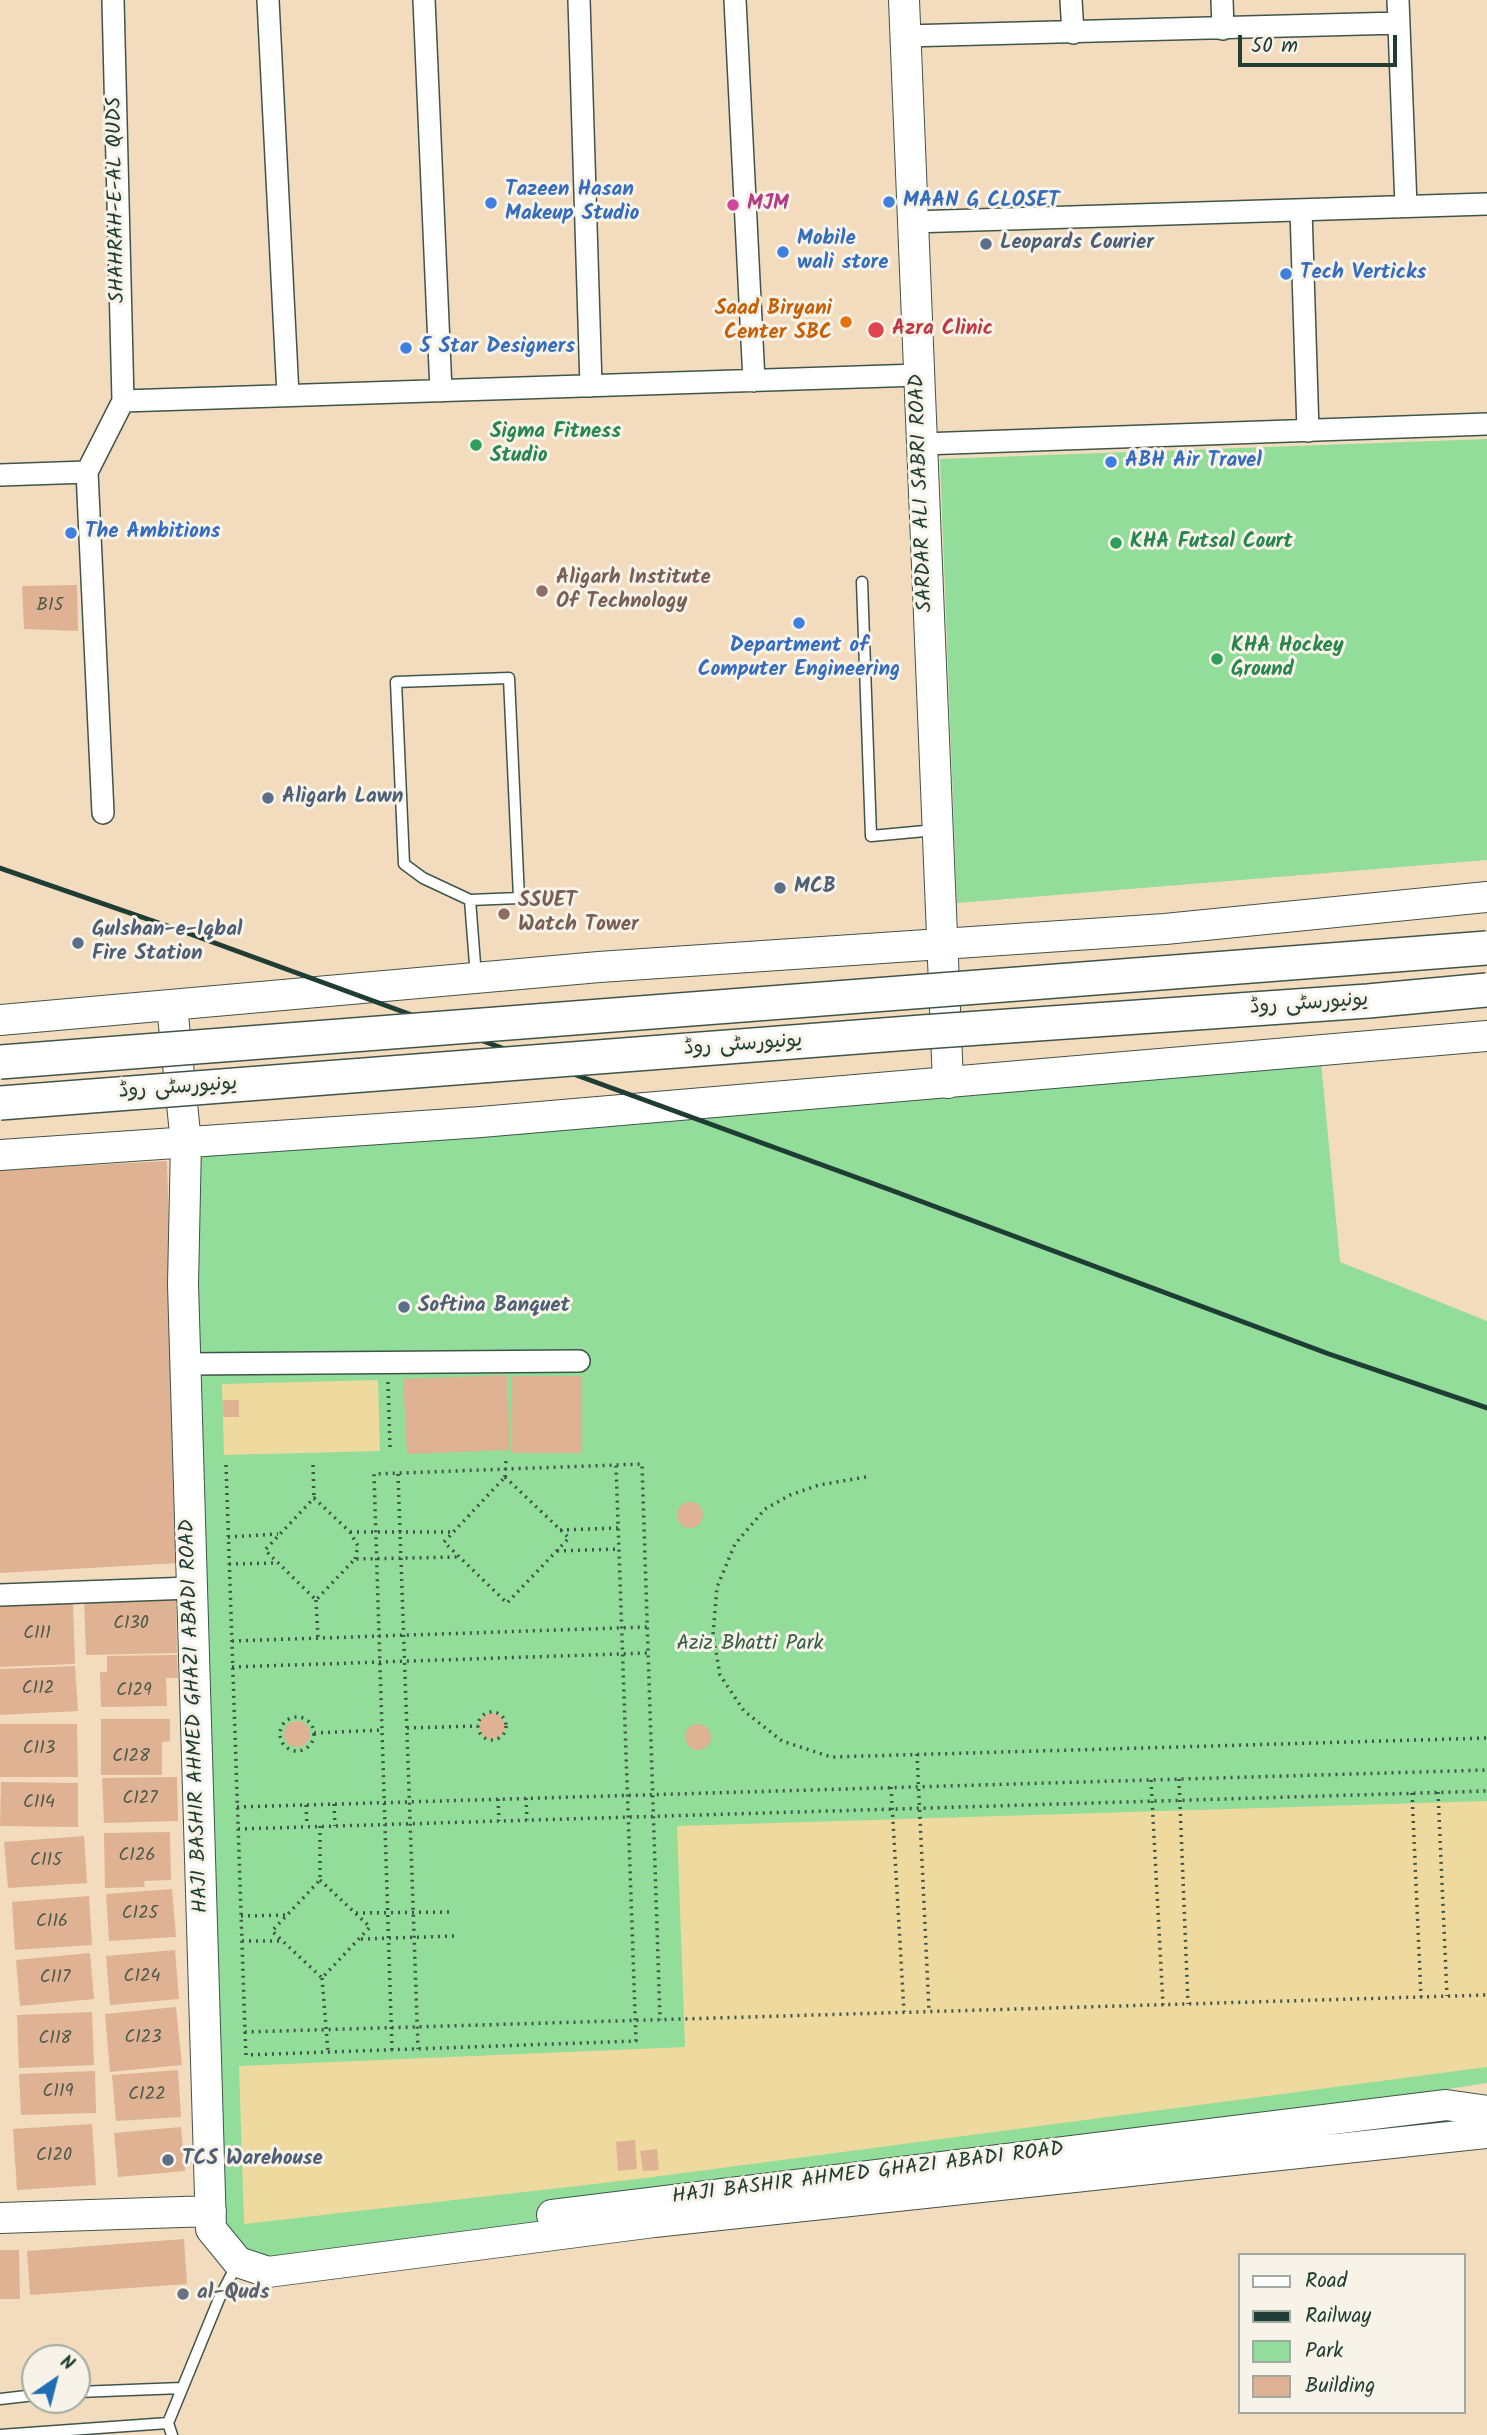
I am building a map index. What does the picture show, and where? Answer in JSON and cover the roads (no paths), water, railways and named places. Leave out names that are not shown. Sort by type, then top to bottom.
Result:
[{"type":"main road","name":"یونیورسٹی روڈ","points":[[0,1062],[1487,948]]},
{"type":"main road","name":"یونیورسٹی روڈ","points":[[0,1103],[1487,990]]},
{"type":"street","name":"SHAHRAH-E-AL QUDS","points":[[113,0],[123,401]]},
{"type":"street","points":[[268,0],[288,396]]},
{"type":"street","points":[[424,0],[441,391]]},
{"type":"street","points":[[579,0],[592,386]]},
{"type":"street","points":[[735,0],[754,381]]},
{"type":"street","name":"SARDAR ALI SABRI ROAD","points":[[904,0],[948,1083]]},
{"type":"street","points":[[1072,0],[1073,33]]},
{"type":"street","points":[[1222,0],[1223,29]]},
{"type":"street","points":[[1398,0],[1406,206]]},
{"type":"street","points":[[905,36],[1399,23]]},
{"type":"street","points":[[912,222],[1487,204]]},
{"type":"street","points":[[1301,210],[1308,431]]},
{"type":"street","points":[[103,813],[87,472],[123,401],[919,375]]},
{"type":"street","points":[[922,444],[1487,424]]},
{"type":"street","points":[[0,475],[87,472]]},
{"type":"street","points":[[0,1020],[599,967],[1165,929],[1487,897]]},
{"type":"street","name":"HAJI BASHIR AHMED GHAZI ABADI ROAD","points":[[172,1006],[186,1143],[183,1284],[211,2229],[246,2265],[268,2272],[654,2222],[1487,2133]]},
{"type":"street","points":[[0,1155],[481,1122],[1487,1036]]},
{"type":"street","points":[[187,1364],[579,1361]]},
{"type":"street","points":[[0,1595],[191,1588]]},
{"type":"street","name":"HAJI BASHIR AHMED GHAZI ABADI ROAD","points":[[246,2265],[270,2254],[656,2200],[1446,2105],[1487,2111]]},
{"type":"street","points":[[0,2218],[211,2211]]},
{"type":"lane","points":[[862,582],[871,836],[936,830]]},
{"type":"lane","points":[[509,678],[519,898],[470,900],[422,878],[404,864],[396,682],[509,678]]},
{"type":"lane","points":[[470,900],[476,978]]},
{"type":"lane","points":[[172,2435],[168,2423],[219,2299],[246,2265]]},
{"type":"lane","points":[[91,2391],[182,2388]]},
{"type":"lane","points":[[0,2399],[21,2397]]},
{"type":"lane","points":[[0,2435],[168,2423]]},
{"type":"railway","points":[[0,868],[182,931],[888,1189],[1329,1354],[1487,1408]]},
{"type":"place","name":"MAAN G CLOSET","points":[[889,202]]},
{"type":"place","name":"Tazeen Hasan Makeup Studio","points":[[491,203]]},
{"type":"place","name":"MJM","points":[[733,205]]},
{"type":"place","name":"Leopards Courier","points":[[986,244]]},
{"type":"place","name":"Mobile wali store","points":[[783,252]]},
{"type":"place","name":"Tech Verticks","points":[[1286,274]]},
{"type":"place","name":"Saad Biryani Center SBC","points":[[846,322]]},
{"type":"place","name":"Azra Clinic","points":[[876,330]]},
{"type":"place","name":"5 Star Designers","points":[[406,348]]},
{"type":"place","name":"Sigma Fitness Studio","points":[[476,445]]},
{"type":"place","name":"ABH Air Travel","points":[[1111,462]]},
{"type":"place","name":"The Ambitions","points":[[71,533]]},
{"type":"place","name":"KHA Futsal Court","points":[[1116,543]]},
{"type":"place","name":"Aligarh Institute Of Technology","points":[[542,591]]},
{"type":"place","name":"Department of Computer Engineering","points":[[799,623]]},
{"type":"place","name":"KHA Hockey Ground","points":[[1217,659]]},
{"type":"place","name":"Aligarh Lawn","points":[[268,798]]},
{"type":"place","name":"MCB","points":[[780,888]]},
{"type":"place","name":"SSUET Watch Tower","points":[[504,914]]},
{"type":"place","name":"Gulshan-e-Iqbal Fire Station","points":[[78,943]]},
{"type":"place","name":"Softina Banquet","points":[[404,1307]]},
{"type":"place","name":"TCS Warehouse","points":[[168,2160]]},
{"type":"place","name":"al-Quds","points":[[183,2294]]},
{"type":"park label","name":"Aziz Bhatti Park","points":[[750,1645]]}]
